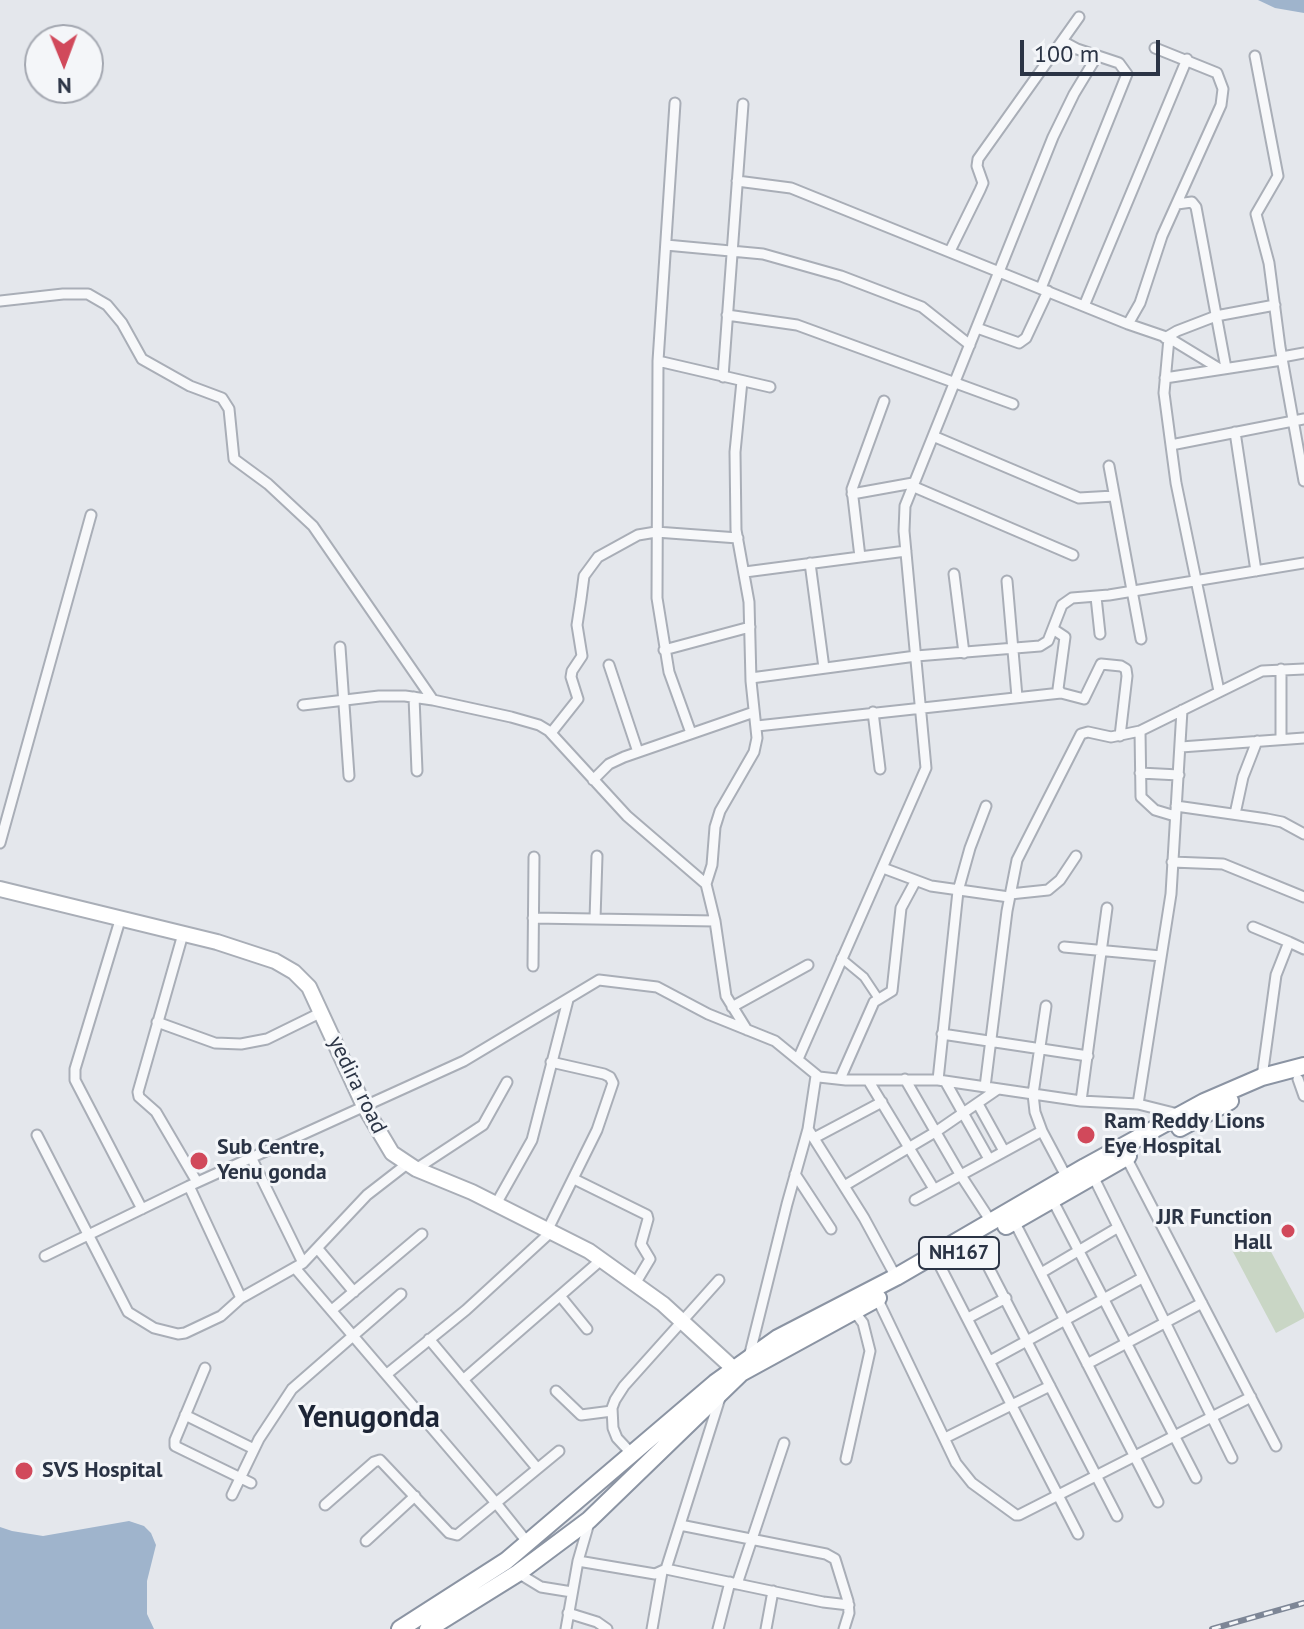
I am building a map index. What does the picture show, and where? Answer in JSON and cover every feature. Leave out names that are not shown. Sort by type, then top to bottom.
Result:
[{"type":"highway","name":"NH167","points":[[400,1629],[506,1561],[631,1453],[749,1357],[778,1338],[896,1277],[1204,1102],[1262,1077],[1302,1075]]},
{"type":"highway","name":"NH167","points":[[432,1628],[518,1573],[589,1520],[741,1373],[1244,1093],[1302,1075]]},
{"type":"main road","name":"yedira road","points":[[0,889],[246,950],[285,966],[309,987],[364,1106],[392,1153],[412,1166],[550,1230],[601,1260],[683,1321],[734,1369]]},
{"type":"street","points":[[950,251],[983,183],[977,166],[978,159],[1079,17]]},
{"type":"street","points":[[977,328],[1019,343],[1026,338],[1127,74],[1119,63],[1062,41]]},
{"type":"street","points":[[1128,324],[1140,303],[1162,236],[1221,105],[1223,89],[1217,73],[1155,48]]},
{"type":"street","points":[[798,1059],[926,768],[904,515],[913,485],[1053,137],[1097,56]]},
{"type":"street","points":[[1255,56],[1278,176],[1256,214],[1269,263],[1282,358],[1299,420],[1304,481]]},
{"type":"street","points":[[1084,306],[1187,59]]},
{"type":"street","points":[[675,103],[658,361],[657,598],[669,672],[691,733]]},
{"type":"street","points":[[723,377],[743,104]]},
{"type":"street","points":[[737,181],[791,188],[1167,338],[1223,368]]},
{"type":"street","points":[[1177,204],[1192,202],[1196,207],[1223,368]]},
{"type":"street","points":[[666,245],[763,254],[890,293],[922,307],[970,345]]},
{"type":"street","points":[[0,301],[88,294],[107,305],[122,323],[142,359],[190,386],[222,398],[229,409],[234,459],[268,484],[313,526],[433,700]]},
{"type":"street","points":[[1167,338],[1216,316],[1275,305]]},
{"type":"street","points":[[727,315],[797,325],[1013,404]]},
{"type":"street","points":[[1167,338],[1164,393],[1171,445],[1195,581],[1219,691]]},
{"type":"street","points":[[1165,378],[1304,353]]},
{"type":"street","points":[[658,361],[770,387]]},
{"type":"street","points":[[742,381],[735,452],[738,538],[745,572],[757,726],[754,752],[720,811],[706,884],[715,921],[724,987],[747,1030]]},
{"type":"street","points":[[860,557],[852,494],[884,401]]},
{"type":"street","points":[[1171,445],[1299,420]]},
{"type":"street","points":[[1235,432],[1256,571]]},
{"type":"street","points":[[933,436],[1079,498],[1114,496]]},
{"type":"street","points":[[1109,466],[1141,639]]},
{"type":"street","points":[[852,494],[913,485],[1073,555]]},
{"type":"street","points":[[0,843],[91,515]]},
{"type":"street","points":[[551,733],[578,699],[571,677],[582,656],[577,625],[584,576],[598,557],[638,535],[656,532],[738,538]]},
{"type":"street","points":[[745,572],[906,551]]},
{"type":"street","points":[[810,563],[824,668]]},
{"type":"street","points":[[751,678],[916,656],[1044,645],[1067,600],[1304,563]]},
{"type":"street","points":[[954,574],[964,653]]},
{"type":"street","points":[[1007,581],[1017,697]]},
{"type":"street","points":[[1096,597],[1100,634]]},
{"type":"street","points":[[664,650],[750,627]]},
{"type":"street","points":[[1053,629],[1065,637],[1058,689],[1061,693]]},
{"type":"street","points":[[340,647],[349,776]]},
{"type":"street","points":[[757,726],[1061,693],[1084,699],[1101,664],[1126,669],[1120,736]]},
{"type":"street","points":[[609,665],[638,752]]},
{"type":"street","points":[[1281,669],[1281,739]]},
{"type":"street","points":[[985,1087],[1017,860],[1081,734],[1120,736],[1140,731],[1262,671],[1304,669]]},
{"type":"street","points":[[303,705],[379,696],[414,697],[539,725],[551,733],[627,816],[706,884]]},
{"type":"street","points":[[414,697],[417,771]]},
{"type":"street","points":[[1138,1104],[1171,894],[1182,710]]},
{"type":"street","points":[[593,780],[609,764],[754,712]]},
{"type":"street","points":[[873,712],[880,769]]},
{"type":"street","points":[[1140,731],[1140,793],[1143,800],[1159,812],[1235,814],[1282,822],[1304,834]]},
{"type":"street","points":[[1181,747],[1304,738]]},
{"type":"street","points":[[1235,814],[1243,777],[1257,741]]},
{"type":"street","points":[[1140,773],[1179,775]]},
{"type":"street","points":[[986,806],[958,891],[942,1034],[942,1080],[989,1159]]},
{"type":"street","points":[[595,919],[597,856]]},
{"type":"street","points":[[883,868],[915,882],[958,891],[1010,896],[1048,890],[1060,880],[1076,856]]},
{"type":"street","points":[[533,966],[534,857]]},
{"type":"street","points":[[1172,862],[1223,864],[1304,897]]},
{"type":"street","points":[[840,1079],[870,1009],[878,998],[892,991],[901,908],[915,882]]},
{"type":"street","points":[[1081,1101],[1107,908]]},
{"type":"street","points":[[121,917],[75,1069],[75,1080],[142,1209]]},
{"type":"street","points":[[533,918],[715,921]]},
{"type":"street","points":[[1253,927],[1304,949]]},
{"type":"street","points":[[183,934],[138,1087],[139,1097],[156,1112],[193,1184],[241,1298]]},
{"type":"street","points":[[1262,1077],[1276,975],[1289,942]]},
{"type":"street","points":[[1064,947],[1161,956]]},
{"type":"street","points":[[841,958],[864,977],[878,998]]},
{"type":"street","points":[[732,1007],[808,965]]},
{"type":"street","points":[[45,1256],[193,1184],[481,1053],[599,980],[649,985],[775,1041],[816,1076],[942,1080],[1081,1101],[1138,1104],[1181,1115]]},
{"type":"street","points":[[496,1204],[532,1140],[568,1000]]},
{"type":"street","points":[[1046,1006],[1033,1094],[1035,1112],[1067,1178]]},
{"type":"street","points":[[157,1022],[215,1043],[241,1044],[267,1039],[322,1012]]},
{"type":"street","points":[[942,1034],[1088,1056]]},
{"type":"street","points":[[387,1374],[550,1230],[597,1130],[613,1083],[604,1074],[551,1062]]},
{"type":"street","points":[[1302,1075],[1304,1096]]},
{"type":"street","points":[[749,1357],[795,1174],[811,1133],[816,1076]]},
{"type":"street","points":[[905,1079],[992,1223]]},
{"type":"street","points":[[868,1080],[934,1189]]},
{"type":"street","points":[[37,1135],[128,1312],[154,1328],[185,1333],[221,1316],[241,1298],[299,1266],[367,1195],[412,1166],[473,1134],[483,1125],[507,1082]]},
{"type":"street","points":[[844,1186],[963,1114],[998,1089]]},
{"type":"street","points":[[811,1133],[882,1102]]},
{"type":"street","points":[[978,1104],[1004,1151]]},
{"type":"street","points":[[915,1200],[1042,1131]]},
{"type":"street","points":[[811,1133],[896,1277]]},
{"type":"street","points":[[251,1157],[299,1266],[332,1310],[528,1543]]},
{"type":"street","points":[[1126,1157],[1276,1446]]},
{"type":"street","points":[[795,1174],[831,1229]]},
{"type":"street","points":[[1093,1176],[1232,1458]]},
{"type":"street","points":[[574,1179],[647,1215],[641,1244],[650,1259],[635,1284]]},
{"type":"street","points":[[1052,1199],[1196,1478]]},
{"type":"street","points":[[1014,1221],[1158,1502]]},
{"type":"street","points":[[1041,1273],[1117,1228]]},
{"type":"street","points":[[332,1310],[422,1234]]},
{"type":"street","points":[[976,1243],[1117,1516]]},
{"type":"street","points":[[318,1249],[354,1292]]},
{"type":"street","points":[[463,1380],[601,1260]]},
{"type":"street","points":[[939,1264],[1078,1534]]},
{"type":"street","points":[[990,1361],[1142,1278]]},
{"type":"street","points":[[631,1453],[617,1438],[613,1428],[615,1400],[719,1280]]},
{"type":"street","points":[[232,1495],[254,1449],[292,1389],[401,1294]]},
{"type":"street","points":[[561,1297],[587,1329]]},
{"type":"street","points":[[877,1298],[956,1463],[972,1483],[1019,1515],[1251,1397]]},
{"type":"street","points":[[968,1318],[1006,1298]]},
{"type":"street","points":[[1087,1364],[1202,1303]]},
{"type":"street","points":[[846,1459],[870,1351],[863,1323],[854,1311]]},
{"type":"street","points":[[429,1339],[537,1468]]},
{"type":"street","points":[[205,1368],[175,1446],[251,1483]]},
{"type":"street","points":[[945,1438],[1050,1386]]},
{"type":"street","points":[[556,1391],[581,1415],[612,1411]]},
{"type":"street","points":[[652,1629],[664,1570],[722,1391]]},
{"type":"street","points":[[185,1415],[254,1449]]},
{"type":"street","points":[[718,1629],[733,1583],[753,1539],[784,1443]]},
{"type":"street","points":[[325,1505],[378,1459],[453,1535],[461,1533],[559,1451]]},
{"type":"street","points":[[366,1541],[415,1496]]},
{"type":"street","points":[[566,1629],[589,1520]]},
{"type":"street","points":[[680,1525],[826,1554],[835,1559],[849,1605],[844,1629]]},
{"type":"street","points":[[578,1561],[655,1574],[664,1570],[849,1605]]},
{"type":"street","points":[[518,1573],[541,1587],[572,1592]]},
{"type":"street","points":[[766,1629],[773,1591]]},
{"type":"street","points":[[568,1613],[597,1622],[607,1629]]},
{"type":"green space","points":[[1262,1235],[1304,1313],[1304,1318],[1276,1333],[1232,1250]]},
{"type":"water","points":[[1258,0],[1304,0],[1304,13],[1275,8]]},
{"type":"water","points":[[129,1521],[144,1526],[156,1545],[147,1581],[147,1614],[154,1629],[0,1629],[0,1527],[43,1536]]},
{"type":"railway","points":[[1212,1629],[1304,1603]]},
{"type":"place","name":"Ram Reddy Lions Eye Hospital","points":[[1086,1135]]},
{"type":"place","name":"Sub Centre, Yenu gonda","points":[[199,1161]]},
{"type":"place","name":"JJR Function Hall","points":[[1288,1231]]},
{"type":"place","name":"SVS Hospital","points":[[24,1471]]},
{"type":"district","name":"Yenugonda","points":[[369,1418]]}]
